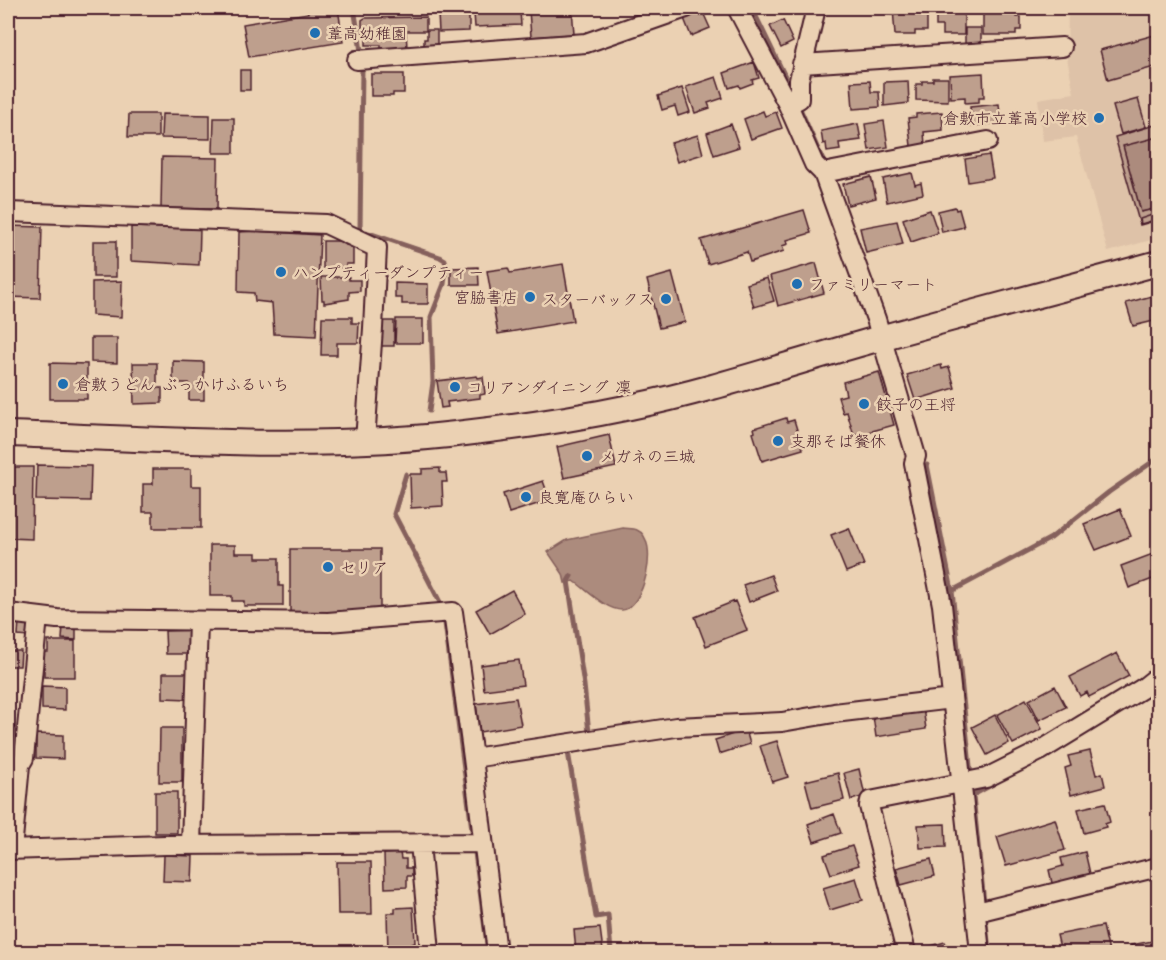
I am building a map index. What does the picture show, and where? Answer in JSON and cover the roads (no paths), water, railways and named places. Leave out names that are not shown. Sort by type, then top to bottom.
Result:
[{"type":"street","points":[[357,60],[586,43],[686,8]]},
{"type":"street","points":[[737,8],[793,102],[814,164],[823,173],[882,338],[916,456],[914,463],[941,598],[952,699],[969,782],[983,910],[980,952]]},
{"type":"street","points":[[793,102],[816,8]]},
{"type":"street","points":[[802,64],[1062,47]]},
{"type":"street","points":[[823,173],[988,141]]},
{"type":"street","points":[[8,212],[326,225],[377,248],[374,328],[365,441]]},
{"type":"street","points":[[8,434],[284,443],[365,441],[469,433],[556,421],[631,407],[703,389],[1158,263]]},
{"type":"street","points":[[8,613],[38,617],[198,622],[328,622],[453,612],[473,758],[477,843],[497,952]]},
{"type":"street","points":[[38,617],[24,758],[20,765],[10,850],[191,845],[477,843]]},
{"type":"street","points":[[191,845],[198,622]]},
{"type":"street","points":[[906,952],[869,806],[870,801],[986,778],[1040,751],[1143,688],[1158,676]]},
{"type":"street","points":[[473,758],[676,727],[782,722],[834,713],[952,699]]},
{"type":"street","points":[[420,843],[430,952]]},
{"type":"street","points":[[983,910],[1158,867]]},
{"type":"waterway","points":[[354,8],[361,51]]},
{"type":"waterway","points":[[752,8],[793,93]]},
{"type":"waterway","points":[[362,67],[360,230],[445,260],[444,284],[431,317],[433,382],[429,411]]},
{"type":"waterway","points":[[798,104],[824,163]]},
{"type":"waterway","points":[[952,591],[1051,538],[1109,492],[1158,458]]},
{"type":"waterway","points":[[927,465],[952,591],[989,952]]},
{"type":"waterway","points":[[406,474],[394,514],[443,608],[488,952]]},
{"type":"waterway","points":[[571,576],[568,581],[589,733]]},
{"type":"waterway","points":[[1146,696],[1158,689]]},
{"type":"waterway","points":[[574,751],[568,752],[596,917],[608,915],[611,952]]},
{"type":"waterway","points":[[973,795],[993,784]]},
{"type":"place","name":"葦高幼稚園","points":[[315,33]]},
{"type":"place","name":"倉敷市立葦高小学校","points":[[1099,118]]},
{"type":"place","name":"ハンプティーダンプティー","points":[[281,272]]},
{"type":"place","name":"ファミリーマート","points":[[797,284]]},
{"type":"place","name":"宮脇書店","points":[[530,297]]},
{"type":"place","name":"スターバックス","points":[[666,299]]},
{"type":"place","name":"倉敷うどん ぶっかけふるいち","points":[[63,384]]},
{"type":"place","name":"コリアンダイニング 凜","points":[[455,387]]},
{"type":"place","name":"餃子の王将","points":[[864,404]]},
{"type":"place","name":"支那そば餐休","points":[[778,441]]},
{"type":"place","name":"メガネの三城","points":[[587,456]]},
{"type":"place","name":"良寛庵ひらい","points":[[526,497]]},
{"type":"place","name":"セリア","points":[[328,567]]}]
